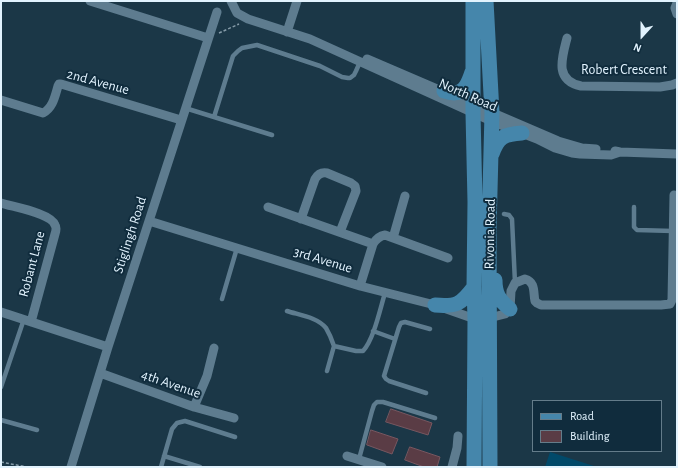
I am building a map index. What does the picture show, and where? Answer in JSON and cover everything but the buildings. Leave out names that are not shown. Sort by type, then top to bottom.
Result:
[{"type":"main road","name":"Rivonia Road","points":[[473,1],[475,202],[474,286],[482,318],[490,467]]},
{"type":"main road","name":"Rivonia Road","points":[[474,467],[482,318],[489,230],[491,156],[491,117],[486,1]]},
{"type":"main road","points":[[444,91],[454,93],[466,87],[474,68]]},
{"type":"main road","points":[[491,156],[495,145],[505,135],[522,133]]},
{"type":"main road","points":[[489,230],[494,243],[496,291],[502,302],[510,309]]},
{"type":"main road","points":[[435,306],[457,304],[466,298],[474,286]]},
{"type":"street","points":[[90,1],[208,38]]},
{"type":"street","points":[[230,1],[237,13],[248,20]]},
{"type":"street","points":[[287,32],[297,1]]},
{"type":"street","points":[[677,3],[675,8],[677,14]]},
{"type":"street","name":"Stiglingh Road","points":[[71,467],[181,120],[217,12]]},
{"type":"street","name":"North Road","points":[[248,20],[310,39],[360,62],[474,109],[555,148],[572,153],[604,156],[613,155],[620,152]]},
{"type":"street","name":"Robert Crescent","points":[[567,38],[562,58],[562,70],[564,76],[570,82],[582,86],[660,87],[677,83]]},
{"type":"street","name":"North Road","points":[[310,39],[332,44],[444,91],[474,109]]},
{"type":"street","name":"2nd Avenue","points":[[1,100],[43,113],[51,106],[58,86],[61,84],[181,120]]},
{"type":"street","name":"North Road","points":[[491,117],[582,148],[620,152],[677,154]]},
{"type":"street","points":[[301,219],[318,175],[325,172],[351,182],[355,186],[356,191],[340,232]]},
{"type":"street","points":[[482,318],[503,315],[510,309],[511,291],[515,283],[525,279],[530,281],[534,287],[536,301],[541,305],[669,305],[672,300],[674,195]]},
{"type":"street","points":[[392,238],[405,196]]},
{"type":"street","name":"Robant Lane","points":[[1,204],[42,214],[53,221],[56,225],[55,234],[27,320]]},
{"type":"street","points":[[268,207],[373,244]]},
{"type":"street","name":"3rd Avenue","points":[[149,221],[360,286],[482,318]]},
{"type":"street","points":[[360,286],[373,244],[381,235],[385,235],[448,258]]},
{"type":"street","points":[[1,312],[108,348]]},
{"type":"street","points":[[194,407],[207,376],[214,348]]},
{"type":"street","name":"4th Avenue","points":[[100,374],[194,407],[234,418]]},
{"type":"street","points":[[452,467],[457,448],[458,436]]},
{"type":"street","points":[[347,456],[382,467]]},
{"type":"lane","points":[[214,117],[233,56],[242,48],[257,45],[320,66],[342,77],[348,78],[354,75],[360,62]]},
{"type":"lane","points":[[186,108],[272,135]]},
{"type":"lane","points":[[634,207],[634,227],[638,230],[673,230]]},
{"type":"lane","points":[[504,214],[509,215],[512,218],[515,283]]},
{"type":"lane","points":[[222,299],[237,248]]},
{"type":"lane","points":[[334,346],[363,351],[369,343],[385,293]]},
{"type":"lane","points":[[287,311],[311,318],[326,328],[334,346],[327,371]]},
{"type":"lane","points":[[1,386],[27,320]]},
{"type":"lane","points":[[426,393],[389,381],[384,376],[401,323],[405,322],[430,329]]},
{"type":"lane","points":[[373,332],[395,339]]},
{"type":"lane","points":[[359,459],[372,411],[377,402],[382,402],[435,418]]},
{"type":"lane","points":[[1,420],[37,430]]},
{"type":"lane","points":[[161,467],[172,428],[177,423],[185,421],[235,437]]},
{"type":"lane","points":[[164,456],[200,467]]},
{"type":"path","points":[[208,38],[248,20]]},
{"type":"path","points":[[1,462],[27,467]]},
{"type":"shaded area","points":[[550,452],[597,467],[545,467]]}]
